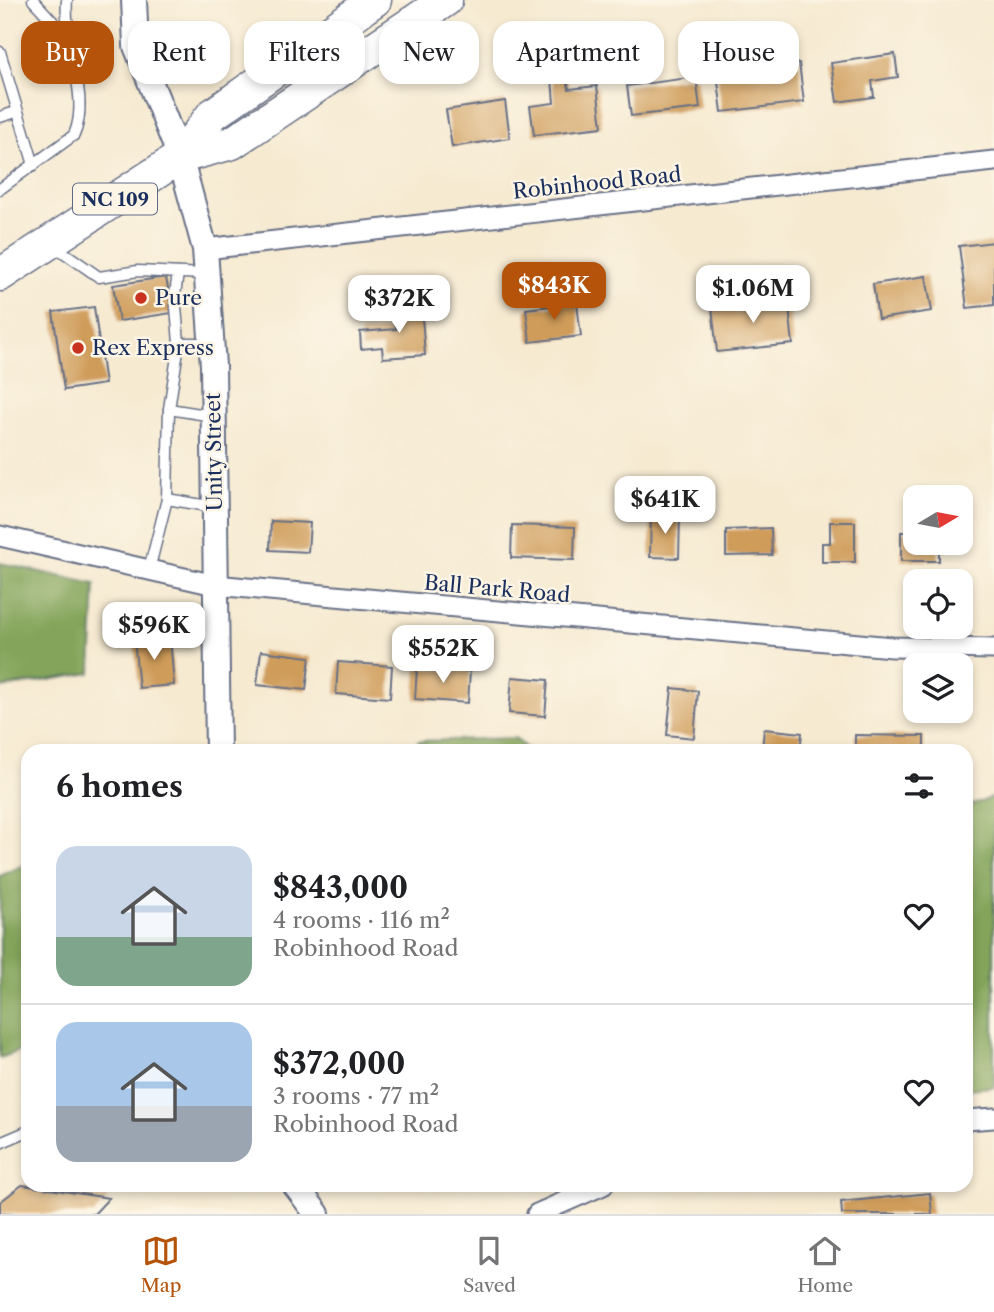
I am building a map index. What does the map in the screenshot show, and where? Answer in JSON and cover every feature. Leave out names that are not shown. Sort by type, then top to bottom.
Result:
[{"type":"main road","name":"NC 109","points":[[180,157],[212,115],[375,0]]},
{"type":"main road","name":"NC 109","points":[[0,275],[180,157],[232,143],[446,0]]},
{"type":"street","name":"Unity Street","points":[[134,0],[136,46],[180,157],[205,250],[213,416],[218,744]]},
{"type":"street","name":"Robinhood Road","points":[[205,250],[994,161]]},
{"type":"street","name":"Ball Park Road","points":[[0,536],[215,585],[892,647],[994,649]]},
{"type":"street","points":[[973,1120],[994,1118]]},
{"type":"street","points":[[300,1192],[317,1214]]},
{"type":"street","points":[[537,1214],[587,1192]]},
{"type":"lane","points":[[33,0],[52,21]]},
{"type":"lane","points":[[67,0],[67,21]]},
{"type":"lane","points":[[0,52],[16,113],[34,164]]},
{"type":"lane","points":[[0,189],[75,135],[81,121],[76,84]]},
{"type":"lane","points":[[0,117],[16,113]]},
{"type":"lane","points":[[49,242],[99,278],[138,271],[207,274]]},
{"type":"lane","points":[[149,570],[167,499],[169,409],[179,343],[175,295],[178,273]]},
{"type":"lane","points":[[179,343],[211,344]]},
{"type":"lane","points":[[169,409],[213,416]]},
{"type":"lane","points":[[167,499],[214,507]]},
{"type":"lane","points":[[0,1143],[21,1134]]},
{"type":"green space","points":[[0,563],[95,584],[91,673],[0,688]]},
{"type":"green space","points":[[515,738],[521,744],[419,744],[418,741]]},
{"type":"green space","points":[[994,797],[994,1087],[973,1088],[973,804]]},
{"type":"green space","points":[[21,866],[21,1050],[0,1058],[0,876]]},
{"type":"building","points":[[895,54],[898,77],[872,81],[874,97],[837,102],[831,63]]},
{"type":"building","points":[[799,63],[804,102],[722,112],[718,84],[799,84]]},
{"type":"building","points":[[678,79],[678,84],[697,84],[700,108],[631,116],[627,86],[664,84],[664,81]]},
{"type":"building","points":[[552,84],[568,84],[569,89],[597,86],[602,127],[534,135],[530,106],[554,103]]},
{"type":"building","points":[[505,101],[510,138],[452,147],[446,110]]},
{"type":"building","points":[[994,242],[994,305],[967,308],[959,246]]},
{"type":"building","points":[[926,276],[932,311],[878,319],[873,284]]},
{"type":"building","points":[[166,277],[172,313],[119,321],[113,285]]},
{"type":"building","points":[[788,298],[793,344],[717,352],[712,307]]},
{"type":"building","points":[[577,303],[581,336],[530,342],[526,309]]},
{"type":"building","points":[[421,304],[425,355],[383,358],[382,347],[361,349],[360,332],[396,329],[394,306]]},
{"type":"building","points":[[94,307],[105,384],[64,390],[53,312]]},
{"type":"building","points":[[651,514],[680,515],[679,558],[650,557]]},
{"type":"building","points":[[271,521],[310,523],[308,552],[270,550]]},
{"type":"building","points":[[830,522],[855,522],[855,562],[822,562],[822,543],[830,543]]},
{"type":"building","points":[[512,525],[575,527],[574,560],[511,558]]},
{"type":"building","points":[[771,528],[772,555],[726,556],[726,530]]},
{"type":"building","points":[[901,532],[903,555],[939,555],[939,561],[901,561]]},
{"type":"building","points":[[170,636],[174,685],[139,688],[134,639]]},
{"type":"building","points":[[261,651],[310,657],[306,690],[257,685]]},
{"type":"building","points":[[338,662],[392,666],[390,698],[336,694]]},
{"type":"building","points":[[417,668],[470,671],[468,703],[415,699]]},
{"type":"building","points":[[512,677],[548,680],[545,716],[509,713]]},
{"type":"building","points":[[672,688],[698,691],[694,738],[667,735]]},
{"type":"building","points":[[764,729],[802,733],[801,744],[763,744]]},
{"type":"building","points":[[855,735],[924,736],[924,744],[855,744]]},
{"type":"building","points":[[21,1186],[21,1192],[69,1192],[109,1198],[94,1214],[0,1214],[0,1202]]},
{"type":"building","points":[[930,1193],[932,1214],[842,1214],[841,1202]]},
{"type":"place","name":"Pure","points":[[141,298]]},
{"type":"place","name":"Rex Express","points":[[78,348]]}]
